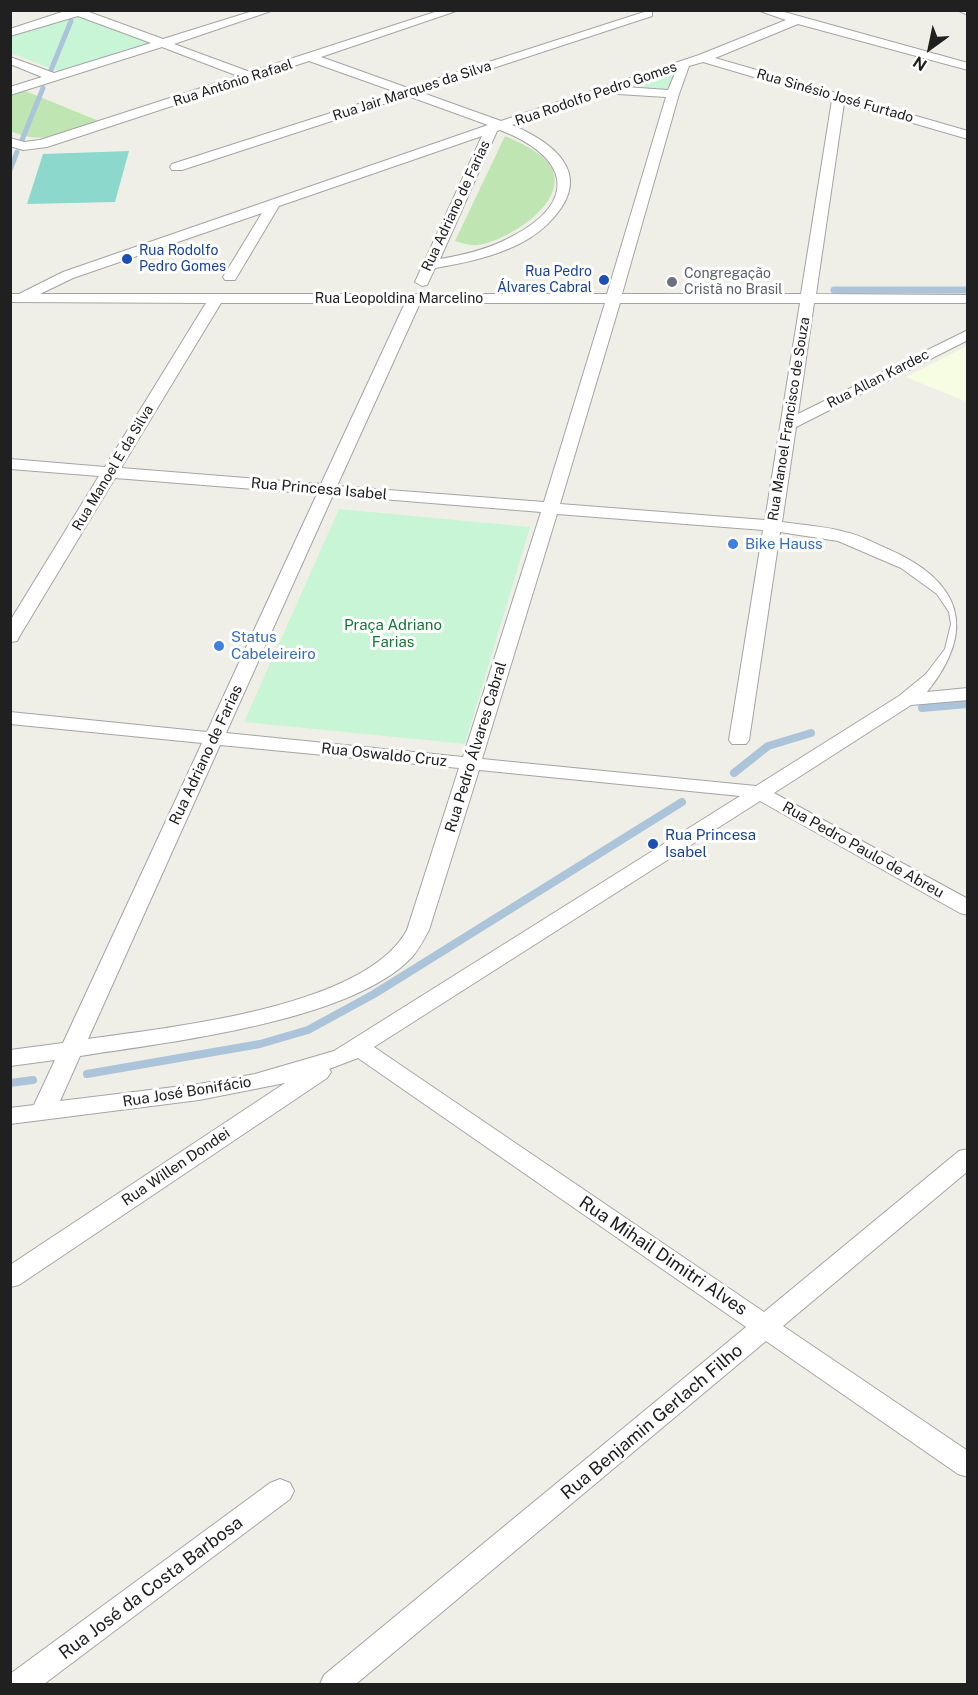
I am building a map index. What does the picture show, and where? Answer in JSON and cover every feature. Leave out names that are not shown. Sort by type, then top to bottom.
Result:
[{"type":"street","points":[[10,91],[269,10]]},
{"type":"street","name":"Rua Antônio Rafael","points":[[10,142],[23,146],[42,144],[454,10]]},
{"type":"street","points":[[762,10],[798,15],[968,67]]},
{"type":"street","points":[[962,10],[968,12]]},
{"type":"street","points":[[10,33],[79,11],[252,77]]},
{"type":"street","name":"Rua Jair Marques da Silva","points":[[177,167],[648,14]]},
{"type":"street","name":"Rua Rodolfo Pedro Gomes","points":[[16,298],[68,275],[605,89],[703,58],[798,15]]},
{"type":"street","points":[[312,58],[409,92],[496,128],[549,152],[561,166],[565,184],[560,202],[541,223],[491,251],[466,259],[430,265]]},
{"type":"street","name":"Rua Sinésio José Furtado","points":[[703,58],[968,135]]},
{"type":"street","points":[[10,60],[53,77]]},
{"type":"street","name":"Rua Pedro Álvares Cabral","points":[[71,1050],[272,1014],[341,991],[402,956],[418,930],[471,764],[615,299],[673,94],[684,64]]},
{"type":"street","points":[[605,89],[673,94]]},
{"type":"street","name":"Rua Manoel Francisco de Souza","points":[[739,740],[839,97]]},
{"type":"street","name":"Rua Adriano de Farias","points":[[43,1112],[440,241],[496,128]]},
{"type":"street","points":[[230,277],[273,205]]},
{"type":"street","points":[[440,241],[466,249],[491,251]]},
{"type":"street","name":"Rua Leopoldina Marcelino","points":[[16,298],[216,298],[418,290],[615,299],[968,299]]},
{"type":"street","points":[[10,311],[16,298]]},
{"type":"street","name":"Rua Manoel E da Silva","points":[[10,637],[216,298]]},
{"type":"street","name":"Rua Allan Kardec","points":[[788,425],[968,334]]},
{"type":"street","name":"Rua Princesa Isabel","points":[[10,464],[550,507],[828,532],[864,544],[907,564],[943,590],[953,602],[960,624],[954,650],[933,678],[906,700],[350,1052]]},
{"type":"street","points":[[906,700],[968,694]]},
{"type":"street","name":"Rua Oswaldo Cruz","points":[[10,718],[758,792]]},
{"type":"street","name":"Rua Pedro Paulo de Abreu","points":[[758,792],[968,908]]},
{"type":"street","points":[[10,1058],[71,1050]]},
{"type":"street","name":"Rua José Bonifácio","points":[[10,1116],[244,1084],[290,1074],[350,1052]]},
{"type":"street","name":"Rua Willen Dondei","points":[[10,1278],[350,1052]]},
{"type":"street","name":"Rua Mihail Dimitri Alves","points":[[350,1052],[766,1326],[968,1466]]},
{"type":"street","name":"Rua Benjamin Gerlach Filho","points":[[335,1684],[968,1157]]},
{"type":"street","name":"Rua José da Costa Barbosa","points":[[21,1684],[280,1491]]},
{"type":"shaded area","points":[[129,151],[115,202],[27,204],[43,154]]},
{"type":"shaded area","points":[[967,346],[967,402],[906,377]]},
{"type":"green space","points":[[77,16],[148,43],[58,71],[11,53],[11,36]]},
{"type":"green space","points":[[668,69],[676,72],[668,90],[620,87]]},
{"type":"green space","points":[[23,90],[99,121],[55,136],[34,137],[11,131],[10,94]]},
{"type":"green space","points":[[505,136],[534,151],[547,161],[554,175],[554,187],[549,199],[529,221],[502,237],[478,245],[455,241]]},
{"type":"green space","name":"Praça Adriano Farias","points":[[339,509],[530,527],[465,744],[244,722]]},
{"type":"waterway","points":[[51,70],[71,21]]},
{"type":"waterway","points":[[22,140],[43,88]]},
{"type":"waterway","points":[[10,170],[17,152]]},
{"type":"waterway","points":[[834,290],[968,290]]},
{"type":"waterway","points":[[922,708],[968,704]]},
{"type":"waterway","points":[[734,773],[768,746],[811,733]]},
{"type":"waterway","points":[[87,1074],[260,1044],[308,1030],[374,994],[682,802]]},
{"type":"waterway","points":[[10,1083],[33,1080]]},
{"type":"place","name":"Rua Rodolfo Pedro Gomes","points":[[127,259]]},
{"type":"place","name":"Rua Pedro Álvares Cabral","points":[[604,280]]},
{"type":"place","name":"Congregação Cristã no Brasil","points":[[672,282]]},
{"type":"place","name":"Bike Hauss","points":[[733,544]]},
{"type":"place","name":"Status Cabeleireiro","points":[[219,646]]},
{"type":"place","name":"Rua Princesa Isabel","points":[[653,844]]}]
